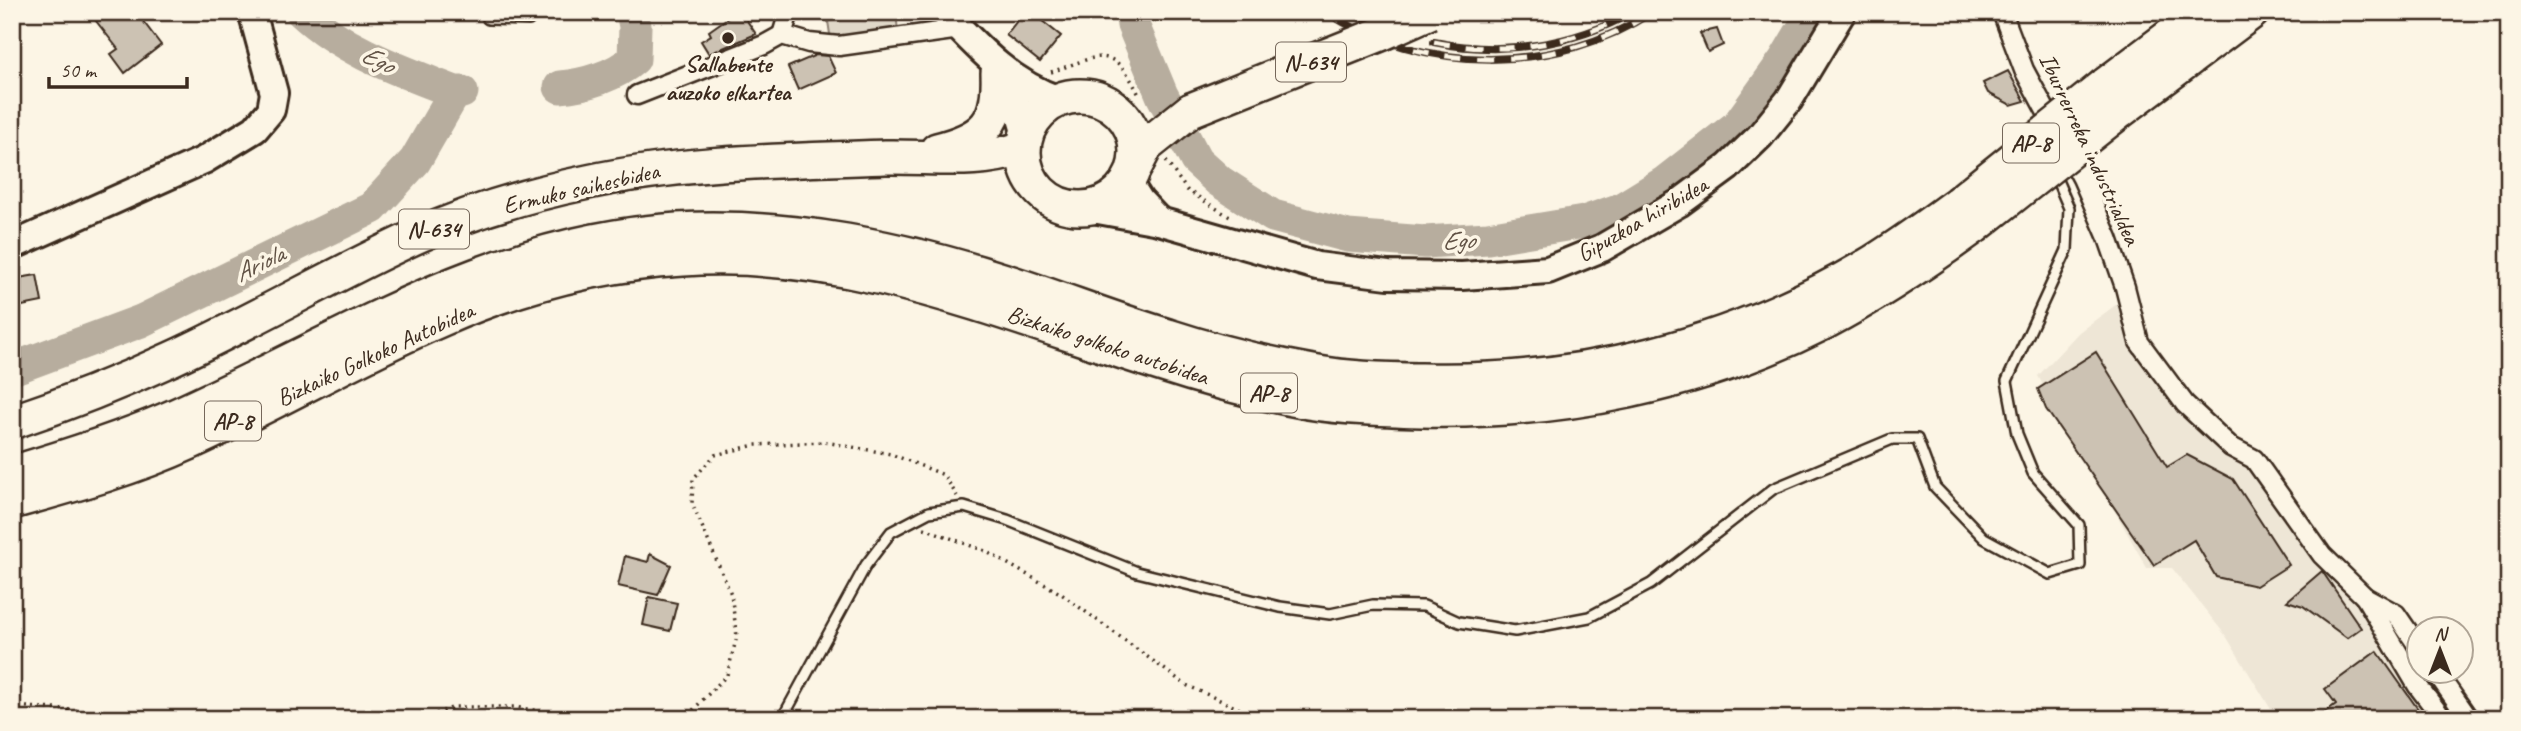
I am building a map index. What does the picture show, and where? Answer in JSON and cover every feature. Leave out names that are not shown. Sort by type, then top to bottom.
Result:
[{"type":"highway","name":"N-634","points":[[1087,208],[1104,204],[1118,195],[1142,135],[1191,110],[1430,12]]},
{"type":"highway","name":"AP-8","points":[[2112,99],[2202,12]]},
{"type":"highway","name":"AP-8","points":[[2112,99],[2252,12]]},
{"type":"highway","points":[[890,157],[935,151],[962,144],[977,136],[988,123],[995,108],[999,91],[996,68]]},
{"type":"highway","points":[[1042,193],[1032,181],[1026,166],[1025,141],[1034,120],[1045,108],[1054,86],[1077,96],[1095,98],[1142,135]]},
{"type":"highway","name":"Bizkaiko golkoko autobidea","points":[[540,269],[607,239],[673,230],[784,232],[850,241],[929,259],[1009,282],[1170,337],[1250,359],[1322,374],[1388,380],[1465,381],[1538,377],[1634,360],[1731,330],[1813,295],[1910,239],[1966,215],[2112,99]]},
{"type":"highway","points":[[943,158],[987,158],[1004,155],[1025,141]]},
{"type":"highway","name":"Ermuko saihesbidea","points":[[12,422],[57,407],[172,359],[327,279],[418,236],[502,205],[587,182],[670,167],[890,157],[943,158]]},
{"type":"highway","points":[[943,158],[1042,193],[1071,208],[1087,208]]},
{"type":"highway","name":"Bizkaiko Golkoko Autobidea","points":[[12,473],[99,448],[443,302],[540,269]]},
{"type":"highway","name":"Bizkaiko Golkoko Autobidea","points":[[12,502],[107,476],[188,443],[443,302]]},
{"type":"street","points":[[12,246],[204,160],[256,129],[271,110],[274,93],[251,12]]},
{"type":"street","points":[[637,94],[764,46],[782,35],[789,12]]},
{"type":"street","name":"Gipuzkoa hiribidea","points":[[1087,208],[1159,221],[1317,266],[1376,274],[1462,276],[1548,270],[1602,248],[1679,203],[1728,167],[1760,135],[1788,100],[1842,12]]},
{"type":"street","name":"Iburrerreka industrialdea","points":[[2001,12],[2024,69],[2082,178],[2108,238],[2125,287],[2139,342],[2185,404],[2231,447],[2255,459],[2322,555],[2365,597],[2417,685],[2443,719]]},
{"type":"street","points":[[782,35],[809,43],[839,46],[952,21],[996,68],[1018,108],[1025,141]]},
{"type":"street","points":[[996,68],[1038,93],[1054,86]]},
{"type":"street","points":[[1142,135],[1140,201],[1159,221]]},
{"type":"street","name":"Iburrerreka industrialdea","points":[[2365,597],[2396,614],[2406,629]]},
{"type":"street","points":[[2446,686],[2469,719]]},
{"type":"lane","points":[[488,19],[529,20]]},
{"type":"lane","points":[[2047,145],[2055,128]]},
{"type":"lane","points":[[782,719],[866,565],[891,532],[929,512],[964,508],[1007,520],[1137,572],[1280,607],[1330,614],[1373,605],[1424,606],[1459,622],[1516,631],[1589,617],[1651,584],[1773,489],[1892,439],[1917,439],[1935,487],[1984,538],[2050,574],[2080,565],[2079,525],[2033,473],[2017,434],[2007,381],[2067,250],[2069,208],[2045,158]]},
{"type":"path","points":[[1054,86],[1094,57],[1111,59],[1127,71],[1142,135],[1187,190],[1236,221]]},
{"type":"path","points":[[674,719],[692,711],[727,675],[737,636],[731,594],[692,503],[693,479],[715,455],[755,444],[825,442],[891,454],[944,475],[964,508]]},
{"type":"path","points":[[909,522],[985,551],[1060,593],[1186,685],[1262,719]]},
{"type":"path","points":[[12,706],[98,712],[122,719]]},
{"type":"path","points":[[423,719],[454,707],[515,707],[585,719]]},
{"type":"shaded area","points":[[896,12],[898,32],[831,41],[828,21]]},
{"type":"shaded area","points":[[2121,301],[2137,344],[2254,460],[2406,672],[2406,686],[2416,686],[2437,719],[2277,719],[2226,636],[2172,568],[2147,568],[2038,376],[2079,332]]},
{"type":"building","points":[[108,12],[136,12],[161,45],[125,73],[111,54],[118,49],[96,21]]},
{"type":"building","name":"Sallabente auzoko elkartea","points":[[736,12],[741,12],[756,34],[709,54],[701,41],[711,35],[709,31]]},
{"type":"building","points":[[1024,12],[1031,12],[1061,36],[1040,62],[1006,35]]},
{"type":"building","points":[[1717,29],[1723,45],[1708,52],[1700,33]]},
{"type":"building","points":[[816,55],[828,56],[836,73],[798,90],[788,67]]},
{"type":"building","points":[[2008,71],[2025,101],[2011,105],[1988,93],[1983,83]]},
{"type":"building","points":[[37,275],[42,302],[12,308],[12,279]]},
{"type":"building","points":[[2096,352],[2167,467],[2187,455],[2233,479],[2289,565],[2256,586],[2216,577],[2194,540],[2154,565],[2046,409],[2038,389]]},
{"type":"building","points":[[650,554],[671,565],[658,595],[618,586],[625,556],[648,562]]},
{"type":"building","points":[[2322,571],[2361,628],[2347,638],[2303,606],[2287,601]]},
{"type":"building","points":[[649,597],[677,603],[670,631],[643,625]]},
{"type":"building","points":[[2377,651],[2425,719],[2315,719],[2336,704],[2325,689]]},
{"type":"waterway","name":"Ego","points":[[302,12],[355,49],[415,76],[455,92],[462,92]]},
{"type":"waterway","name":"Ego","points":[[560,87],[599,79],[634,59],[635,26],[632,12]]},
{"type":"waterway","name":"Ego","points":[[1131,12],[1133,25],[1162,95],[1196,160],[1219,181],[1273,216],[1348,236],[1425,242],[1488,238],[1584,222],[1621,209],[1665,182],[1738,125],[1784,61],[1813,12]]},
{"type":"waterway","name":"Ariola","points":[[12,369],[141,321],[372,208],[415,161],[455,92]]},
{"type":"railway","points":[[1326,12],[1364,32],[1404,47],[1446,56],[1489,59],[1532,56],[1574,47],[1614,33],[1652,12]]},
{"type":"railway","points":[[1348,12],[1393,33]]},
{"type":"railway","points":[[1434,42],[1485,48],[1536,45],[1586,33],[1633,12]]},
{"type":"place","name":"Sallabente auzoko elkartea","points":[[728,38]]}]
